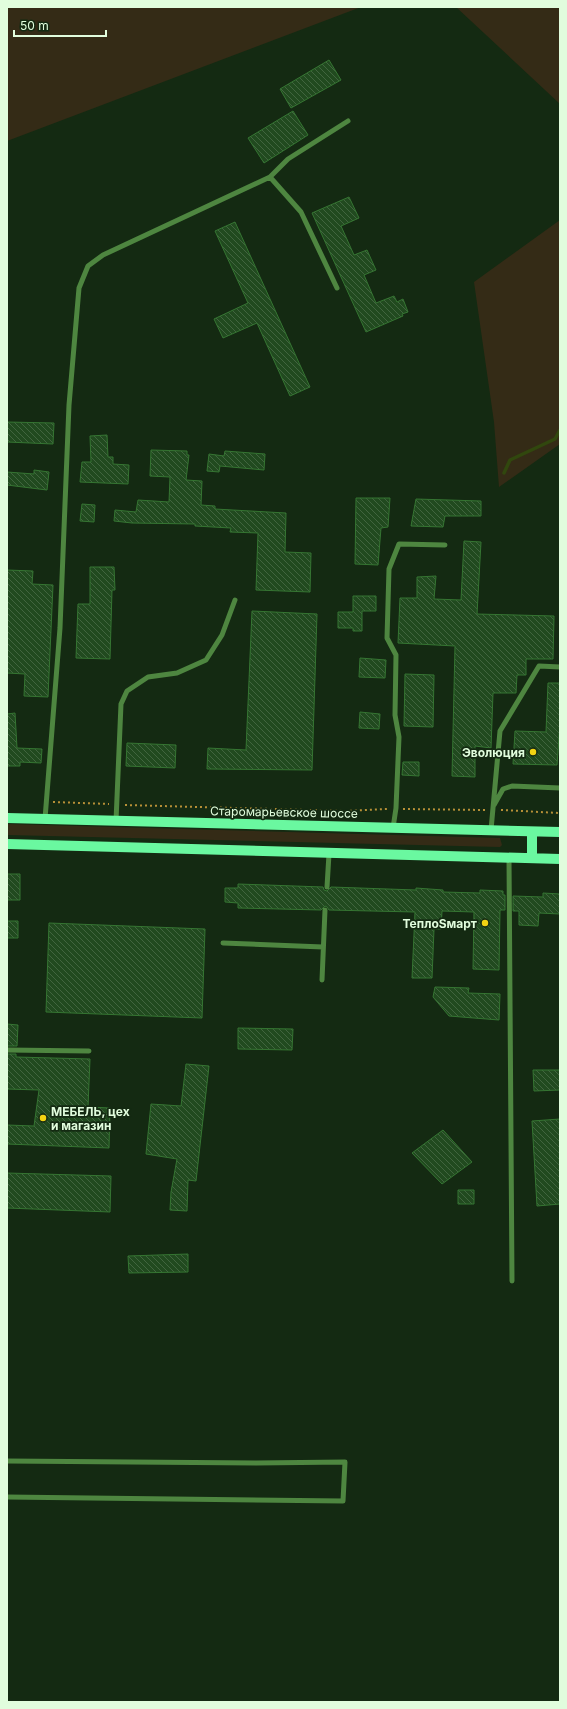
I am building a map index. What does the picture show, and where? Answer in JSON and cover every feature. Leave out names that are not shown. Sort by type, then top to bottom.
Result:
[{"type":"main road","name":"Старомарьевское шоссе","points":[[7,818],[560,832]]},
{"type":"main road","points":[[532,832],[532,858]]},
{"type":"main road","points":[[7,844],[329,854],[560,859]]},
{"type":"lane","points":[[45,819],[60,628],[69,405],[79,288],[88,266],[103,255],[270,177],[288,159],[348,121]]},
{"type":"lane","points":[[270,177],[301,212],[337,288]]},
{"type":"lane","points":[[393,828],[396,808],[399,737],[395,715],[396,655],[387,638],[389,569],[399,544],[444,545]]},
{"type":"lane","points":[[116,820],[121,704],[127,691],[148,677],[177,673],[206,660],[222,635],[235,600]]},
{"type":"lane","points":[[491,830],[500,731],[539,666],[560,667]]},
{"type":"lane","points":[[492,810],[503,789],[512,786],[560,788]]},
{"type":"lane","points":[[327,887],[329,854]]},
{"type":"lane","points":[[509,858],[512,1280]]},
{"type":"lane","points":[[322,980],[325,910]]},
{"type":"lane","points":[[222,943],[323,947]]},
{"type":"lane","points":[[7,1050],[89,1051]]},
{"type":"lane","points":[[7,1461],[248,1463],[345,1462],[343,1501],[7,1497]]},
{"type":"path","points":[[46,802],[338,811],[396,808],[560,813]]},
{"type":"shaded area","points":[[7,7],[361,7],[7,141]]},
{"type":"shaded area","points":[[456,7],[560,7],[560,104]]},
{"type":"shaded area","points":[[560,220],[560,444],[499,487],[494,422],[474,282]]},
{"type":"shaded area","points":[[7,824],[500,838],[502,845],[500,847],[7,835]]},
{"type":"building","points":[[329,60],[341,80],[291,108],[280,89]]},
{"type":"building","points":[[293,111],[308,135],[264,163],[248,138]]},
{"type":"building","points":[[349,197],[359,218],[341,226],[354,255],[367,250],[376,270],[364,275],[376,303],[394,296],[397,302],[403,299],[408,312],[402,314],[403,316],[366,332],[312,213]]},
{"type":"building","points":[[235,222],[310,387],[290,396],[257,323],[223,338],[214,319],[248,303],[215,231]]},
{"type":"building","points":[[7,422],[54,423],[53,444],[7,442]]},
{"type":"building","points":[[107,435],[108,457],[113,457],[113,464],[129,465],[128,484],[80,482],[82,462],[91,462],[90,436]]},
{"type":"building","points":[[151,450],[187,451],[187,455],[189,455],[186,480],[202,481],[201,505],[215,506],[215,509],[286,513],[285,552],[311,553],[310,592],[256,590],[258,533],[230,532],[231,528],[195,526],[195,524],[132,523],[114,521],[115,510],[136,512],[138,500],[169,502],[170,477],[150,476]]},
{"type":"building","points":[[225,451],[265,454],[264,470],[220,466],[219,472],[207,471],[209,454],[224,456]]},
{"type":"building","points":[[34,470],[49,472],[47,490],[7,485],[7,472],[34,474]]},
{"type":"building","points":[[356,498],[390,498],[388,527],[381,528],[378,565],[355,564]]},
{"type":"building","points":[[416,499],[481,501],[481,516],[445,516],[443,527],[411,526]]},
{"type":"building","points":[[82,504],[95,505],[94,522],[80,521]]},
{"type":"building","points":[[464,541],[481,542],[477,614],[554,616],[553,659],[526,659],[526,675],[517,675],[516,693],[493,693],[491,748],[475,746],[475,777],[452,776],[455,646],[398,643],[400,598],[417,598],[417,577],[436,576],[434,599],[461,600]]},
{"type":"building","points":[[90,567],[114,567],[115,590],[112,590],[110,659],[76,658],[78,604],[90,604]]},
{"type":"building","points":[[7,570],[33,571],[32,584],[53,585],[48,697],[24,696],[25,674],[7,673]]},
{"type":"building","points":[[353,596],[376,596],[376,611],[362,611],[362,631],[353,631],[353,628],[338,628],[338,612],[353,612]]},
{"type":"building","points":[[252,611],[317,614],[312,770],[207,769],[208,748],[246,750]]},
{"type":"building","points":[[360,658],[386,660],[385,678],[359,677]]},
{"type":"building","points":[[405,674],[434,675],[433,727],[404,726]]},
{"type":"building","points":[[548,683],[560,683],[560,724],[557,765],[513,764],[515,731],[546,732]]},
{"type":"building","points":[[360,712],[380,714],[379,729],[359,728]]},
{"type":"building","points":[[15,713],[17,748],[42,749],[41,763],[20,762],[20,766],[7,766],[7,714]]},
{"type":"building","points":[[127,743],[176,745],[175,768],[126,766]]},
{"type":"building","points":[[403,762],[419,762],[419,776],[402,775]]},
{"type":"building","points":[[7,874],[20,874],[20,900],[7,900]]},
{"type":"building","points":[[238,884],[323,887],[324,890],[327,891],[331,887],[416,890],[416,888],[443,890],[443,892],[480,893],[480,890],[503,891],[503,895],[505,895],[505,910],[500,910],[499,970],[473,969],[474,912],[442,911],[441,929],[434,929],[432,978],[412,978],[415,912],[329,910],[325,906],[321,910],[238,908],[238,903],[225,902],[225,888],[238,888]]},
{"type":"building","points":[[543,893],[560,894],[560,914],[539,913],[538,926],[519,925],[519,911],[513,911],[513,896],[543,897]]},
{"type":"building","points":[[7,921],[18,921],[18,938],[7,938]]},
{"type":"building","points":[[49,923],[205,929],[202,1018],[46,1012]]},
{"type":"building","points":[[435,987],[469,988],[468,993],[500,994],[499,1020],[449,1016],[433,997]]},
{"type":"building","points":[[7,1024],[18,1025],[17,1046],[7,1046]]},
{"type":"building","points":[[238,1028],[293,1029],[292,1050],[238,1049]]},
{"type":"building","points":[[7,1054],[16,1054],[16,1057],[90,1059],[88,1107],[110,1108],[109,1148],[7,1144],[7,1125],[34,1126],[39,1090],[7,1089]]},
{"type":"building","points":[[186,1064],[209,1066],[196,1181],[188,1180],[187,1211],[170,1210],[171,1192],[177,1159],[146,1154],[151,1104],[181,1106]]},
{"type":"building","points":[[533,1070],[560,1070],[560,1090],[534,1091]]},
{"type":"building","points":[[560,1119],[560,1204],[537,1206],[532,1121]]},
{"type":"building","points":[[443,1130],[472,1162],[442,1184],[412,1153]]},
{"type":"building","points":[[7,1173],[111,1176],[110,1212],[7,1208]]},
{"type":"building","points":[[458,1190],[474,1190],[474,1204],[458,1204]]},
{"type":"building","points":[[188,1254],[188,1272],[129,1273],[128,1256]]},
{"type":"waterway","points":[[504,473],[510,460],[555,439],[560,430]]},
{"type":"place","name":"Эволюция","points":[[533,752]]},
{"type":"place","name":"ТеплоSмарт","points":[[485,923]]},
{"type":"place","name":"МЕБЕЛЬ, цех и магазин","points":[[43,1118]]}]
